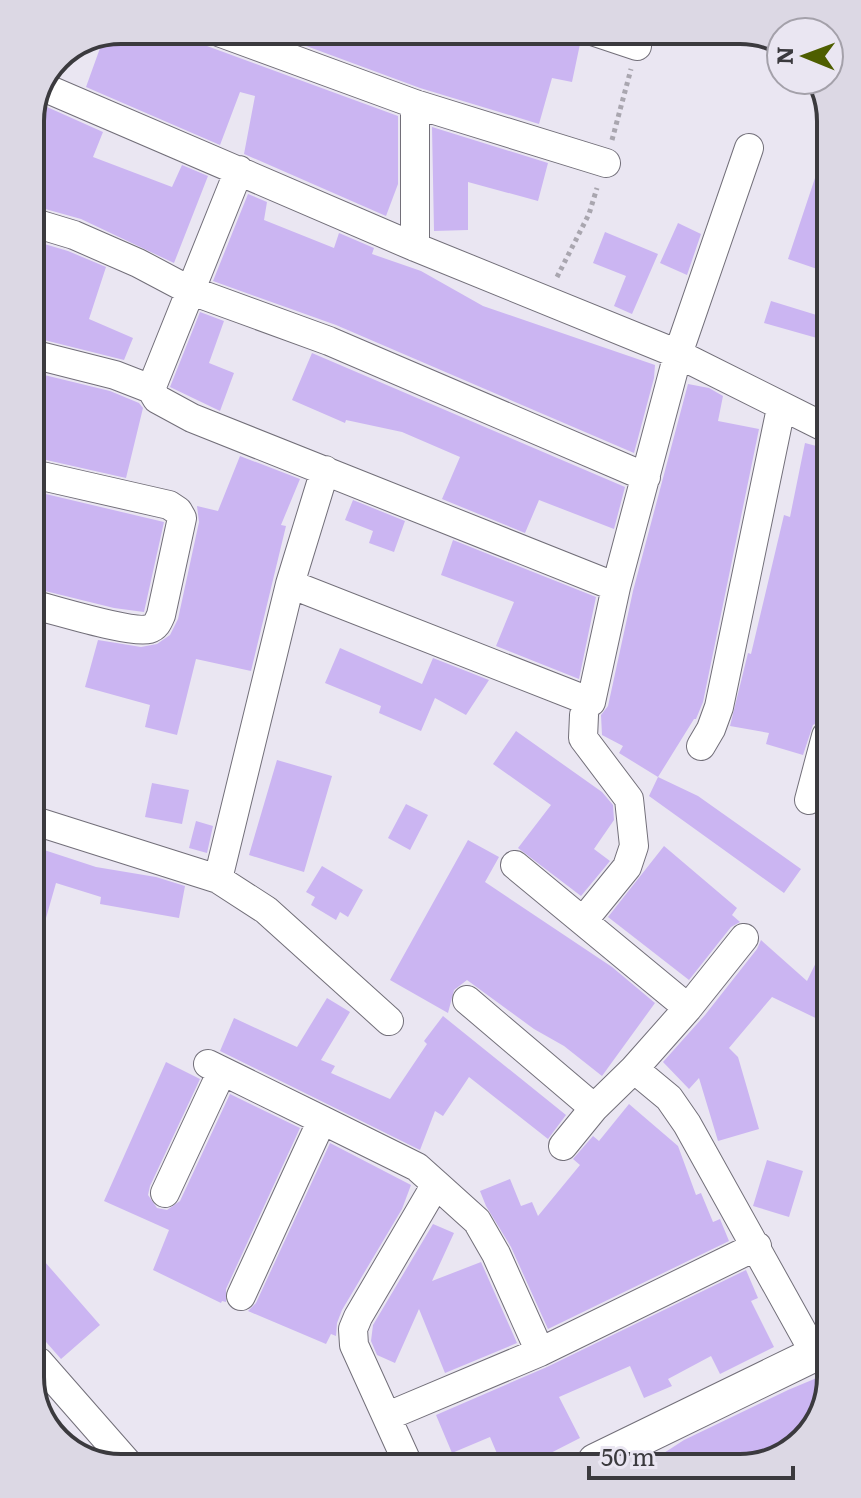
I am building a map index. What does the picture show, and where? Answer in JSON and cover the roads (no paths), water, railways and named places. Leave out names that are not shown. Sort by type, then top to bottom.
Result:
[{"type":"street","points":[[251,44],[415,104],[606,163]]},
{"type":"street","points":[[631,44],[637,46]]},
{"type":"street","points":[[51,90],[415,247],[678,354],[817,424]]},
{"type":"street","points":[[415,104],[415,247]]},
{"type":"street","points":[[290,584],[591,702],[616,587],[678,354],[749,148]]},
{"type":"street","points":[[151,389],[239,170]]},
{"type":"street","points":[[44,226],[74,235],[138,263],[189,290],[329,341],[646,477]]},
{"type":"street","points":[[44,357],[115,375],[151,389],[157,399],[171,408],[616,587]]},
{"type":"street","points":[[701,746],[719,707],[781,408]]},
{"type":"street","points":[[218,879],[290,584],[325,470]]},
{"type":"street","points":[[44,477],[169,505],[182,518],[161,615],[152,628],[130,628],[44,607]]},
{"type":"street","points":[[583,921],[627,867],[634,846],[629,799],[583,738],[584,715]]},
{"type":"street","points":[[809,800],[817,770]]},
{"type":"street","points":[[44,824],[218,879],[266,910],[389,1021]]},
{"type":"street","points":[[515,865],[688,1008]]},
{"type":"street","points":[[563,1146],[594,1108],[634,1069],[688,1008],[744,938]]},
{"type":"street","points":[[467,1000],[594,1108]]},
{"type":"street","points":[[165,1193],[214,1067],[417,1167],[477,1221],[496,1254],[540,1352]]},
{"type":"street","points":[[634,1069],[669,1098],[687,1124],[817,1342]]},
{"type":"street","points":[[241,1296],[322,1120]]},
{"type":"street","points":[[404,1454],[354,1345],[353,1329],[436,1184]]},
{"type":"street","points":[[388,1416],[540,1352],[757,1246]]},
{"type":"street","points":[[610,1454],[817,1355]]},
{"type":"street","points":[[44,1368],[120,1454]]}]
